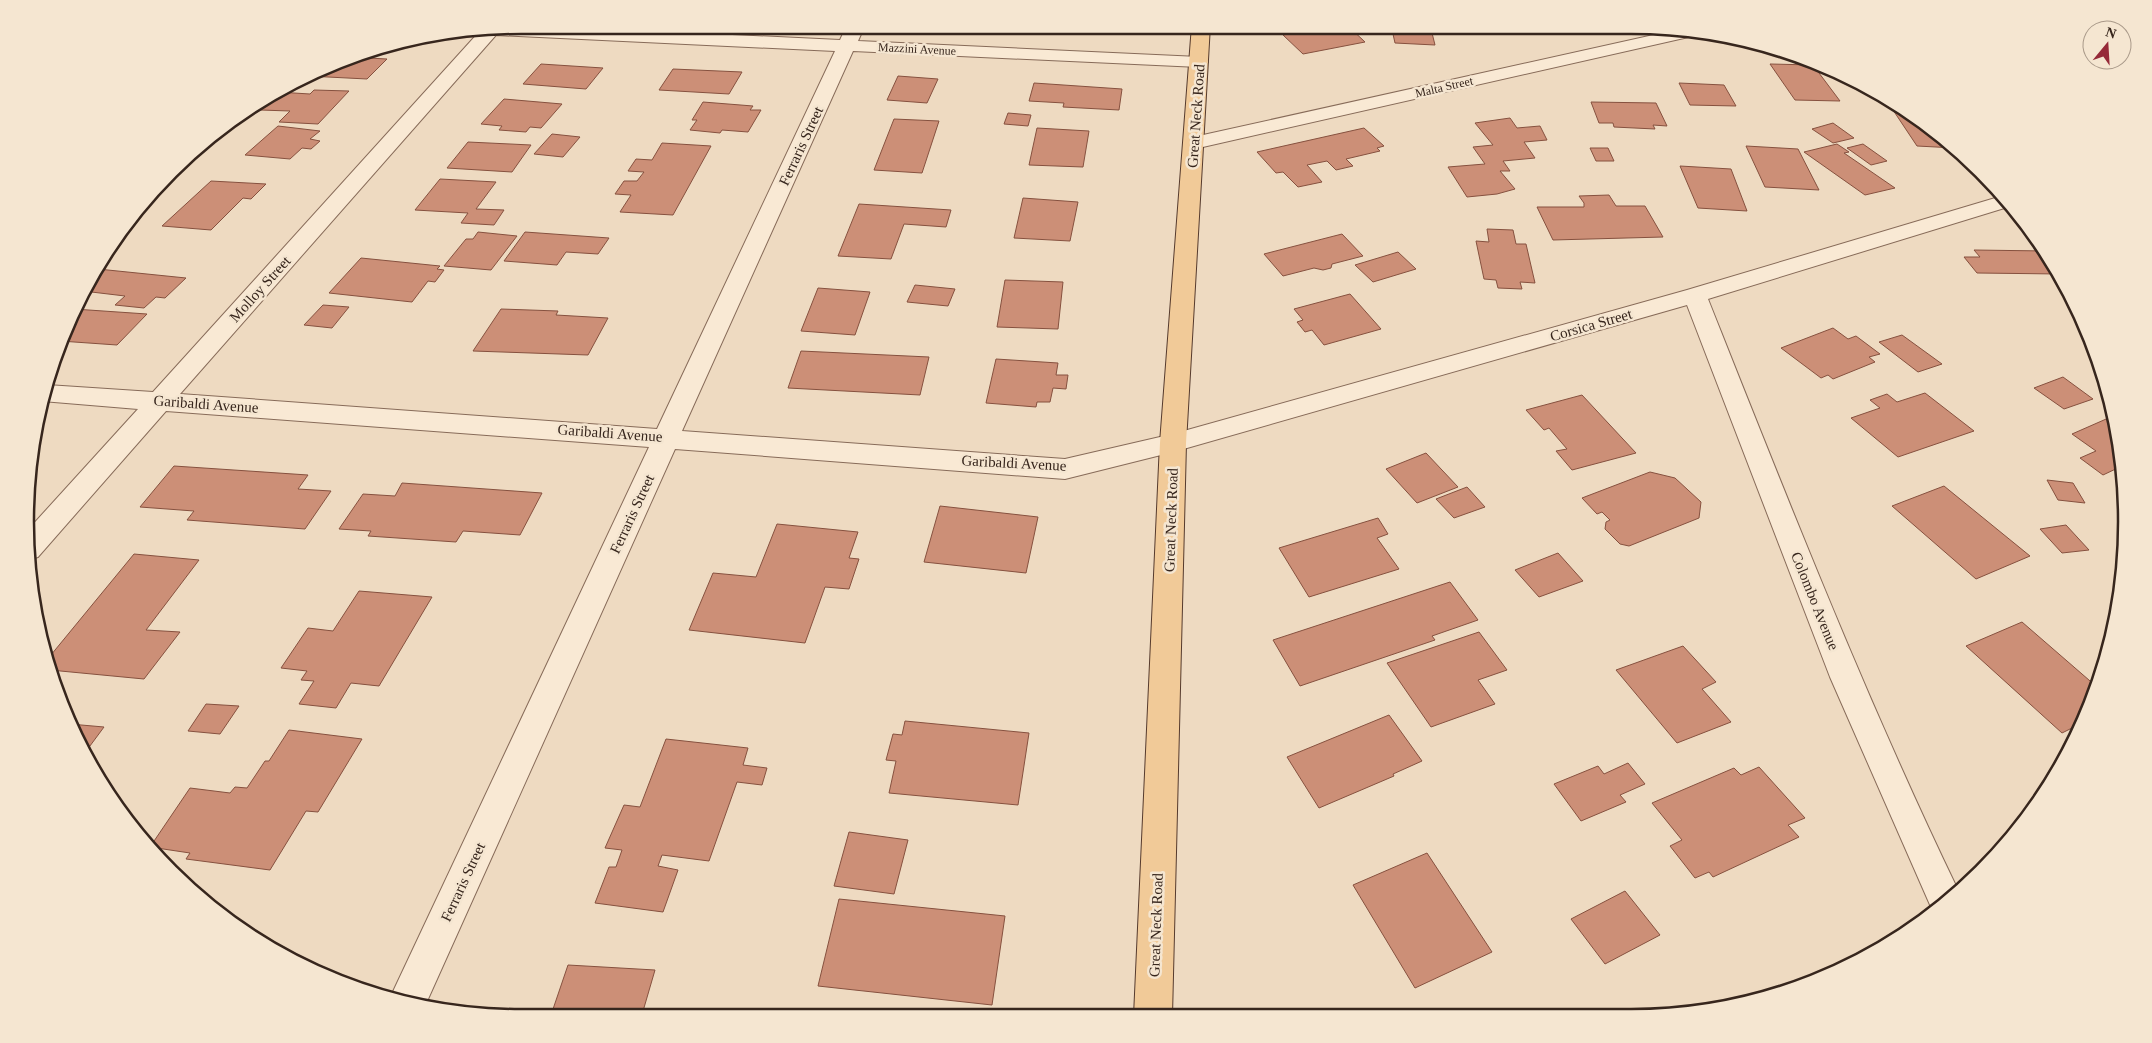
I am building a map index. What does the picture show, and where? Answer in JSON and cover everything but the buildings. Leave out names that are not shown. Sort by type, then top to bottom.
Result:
[{"type":"main road","name":"Great Neck Road","points":[[1153,1009],[1173,443],[1201,34]]},
{"type":"street","name":"Mazzini Avenue","points":[[800,34],[852,35],[1199,62]]},
{"type":"street","name":"Ferraris Street","points":[[410,996],[852,35]]},
{"type":"street","name":"Molloy Street","points":[[35,542],[483,36]]},
{"type":"street","name":"Malta Street","points":[[1194,143],[1671,36]]},
{"type":"street","name":"Corsica Street","points":[[1173,443],[1696,295],[2000,203]]},
{"type":"street","name":"Colombo Avenue","points":[[1696,295],[1815,605],[1917,842],[1943,895]]},
{"type":"street","name":"Garibaldi Avenue","points":[[51,393],[1065,468],[1173,443]]}]
